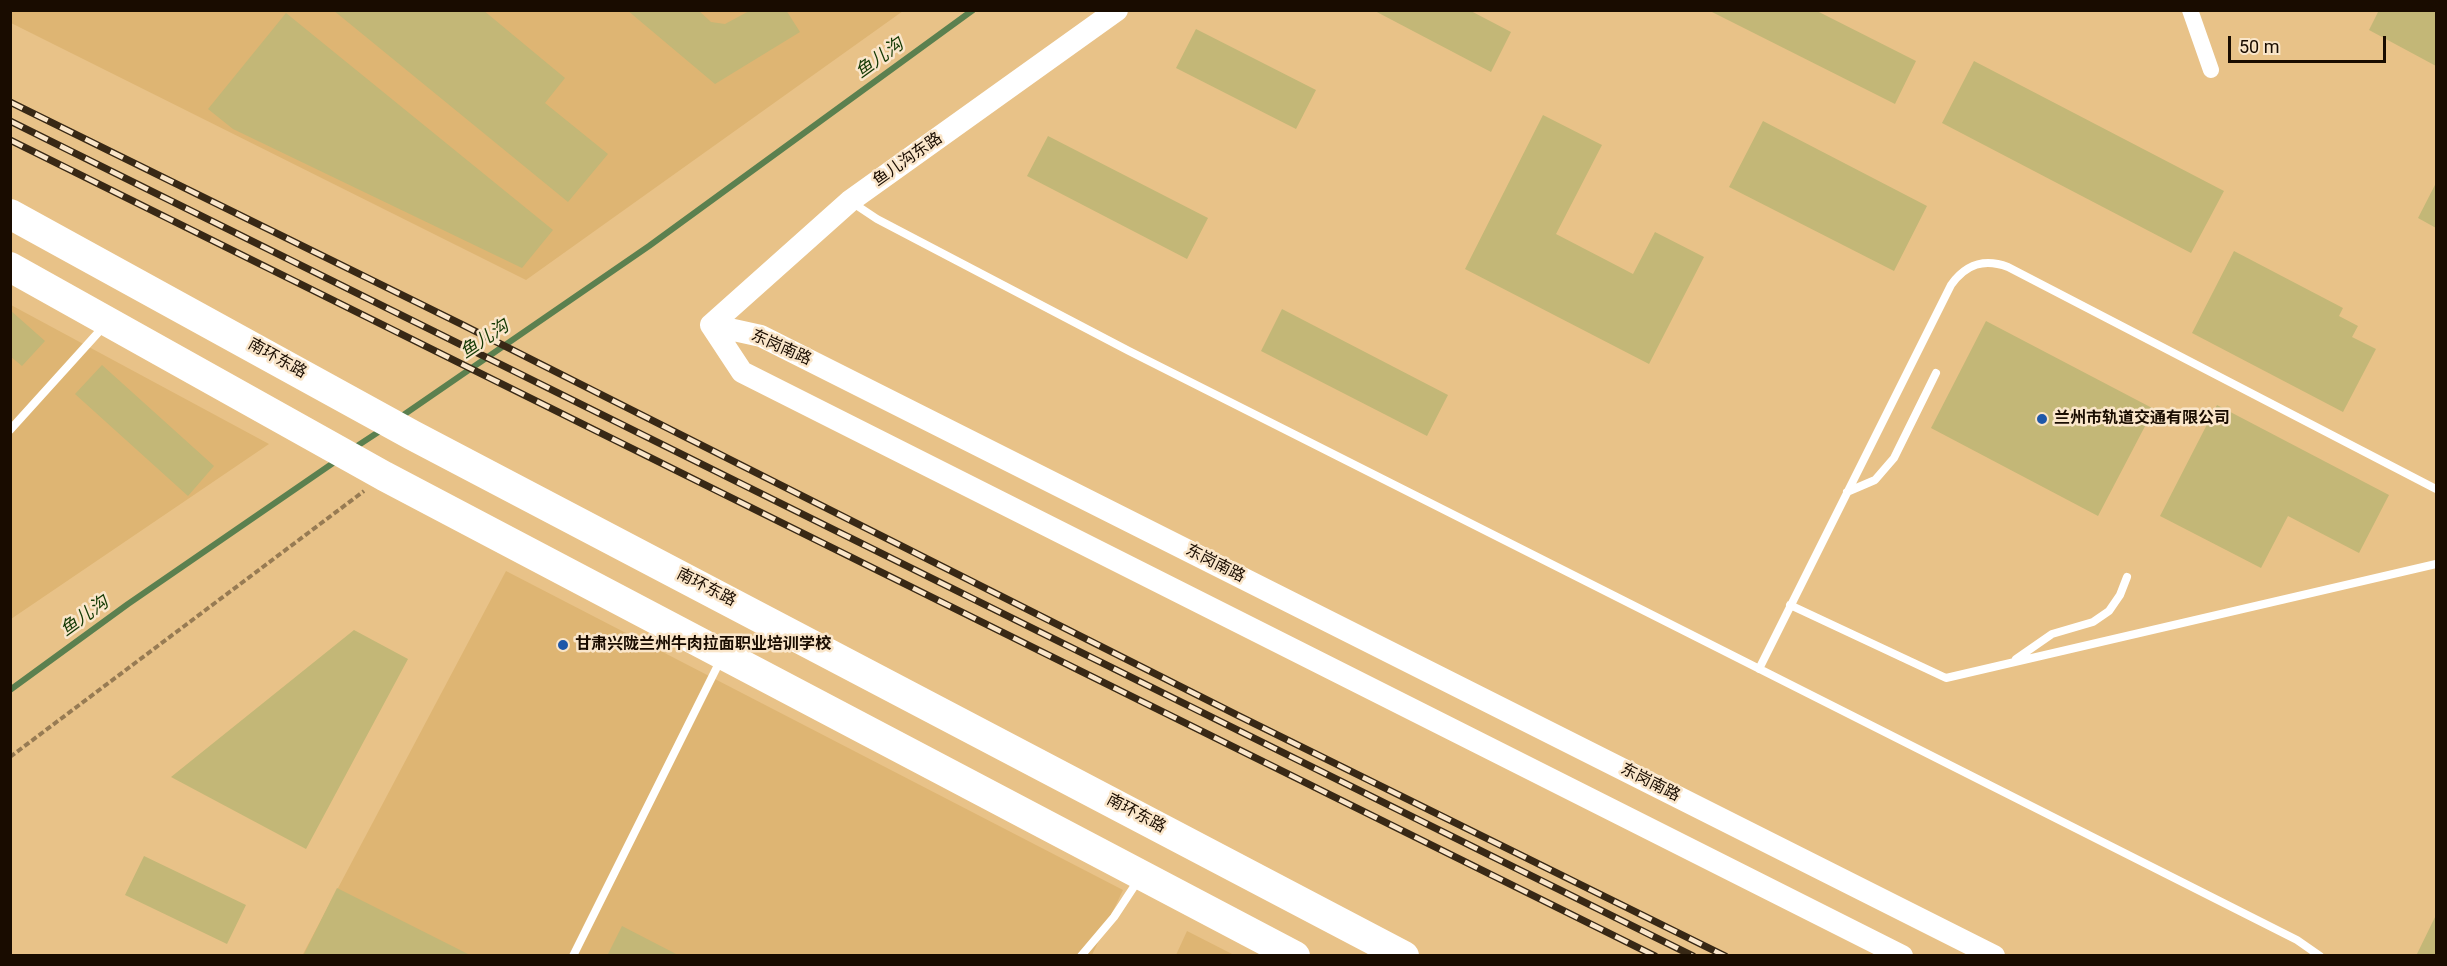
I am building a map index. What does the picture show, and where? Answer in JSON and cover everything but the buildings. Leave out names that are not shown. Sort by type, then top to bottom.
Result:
[{"type":"highway","name":"南环东路","points":[[10,213],[412,435],[1404,956]]},
{"type":"highway","points":[[10,267],[375,471],[1295,956]]},
{"type":"street","name":"鱼儿沟东路","points":[[711,325],[850,201],[1118,10]]},
{"type":"street","points":[[2190,10],[2211,70]]},
{"type":"street","name":"东岗南路","points":[[711,325],[742,372],[1902,956]]},
{"type":"street","name":"东岗南路","points":[[711,325],[761,336],[1994,956]]},
{"type":"lane","points":[[850,201],[877,219],[1129,351],[2297,939],[2320,956]]},
{"type":"lane","points":[[1759,669],[1951,285],[1970,266],[1982,262],[2008,267],[2436,489]]},
{"type":"lane","points":[[10,430],[107,322]]},
{"type":"lane","points":[[1847,492],[1875,480],[1894,458],[1936,373]]},
{"type":"lane","points":[[1790,605],[1946,678],[2436,564]]},
{"type":"lane","points":[[2011,663],[2052,634],[2093,622],[2109,611],[2120,595],[2127,577]]},
{"type":"lane","points":[[573,956],[724,654]]},
{"type":"lane","points":[[1082,956],[1114,916],[1142,874]]},
{"type":"path","points":[[10,757],[375,471]]},
{"type":"shaded area","points":[[10,11],[903,11],[526,280],[11,23]]},
{"type":"shaded area","points":[[11,305],[269,444],[11,619]]},
{"type":"shaded area","points":[[506,571],[1123,890],[1092,955],[302,956]]},
{"type":"shaded area","points":[[1187,931],[1234,955],[1176,955]]},
{"type":"waterway","name":"鱼儿沟","points":[[399,418],[649,246],[973,10]]},
{"type":"waterway","name":"鱼儿沟","points":[[354,448],[383,429]]},
{"type":"waterway","name":"鱼儿沟","points":[[10,690],[128,604],[336,461]]},
{"type":"railway","points":[[10,102],[463,325],[1241,717],[1725,956]]},
{"type":"railway","points":[[10,121],[1693,956]]},
{"type":"railway","points":[[10,140],[1655,956]]},
{"type":"place","name":"兰州市轨道交通有限公司","points":[[2042,419]]},
{"type":"place","name":"甘肃兴陇兰州牛肉拉面职业培训学校","points":[[563,645]]}]
